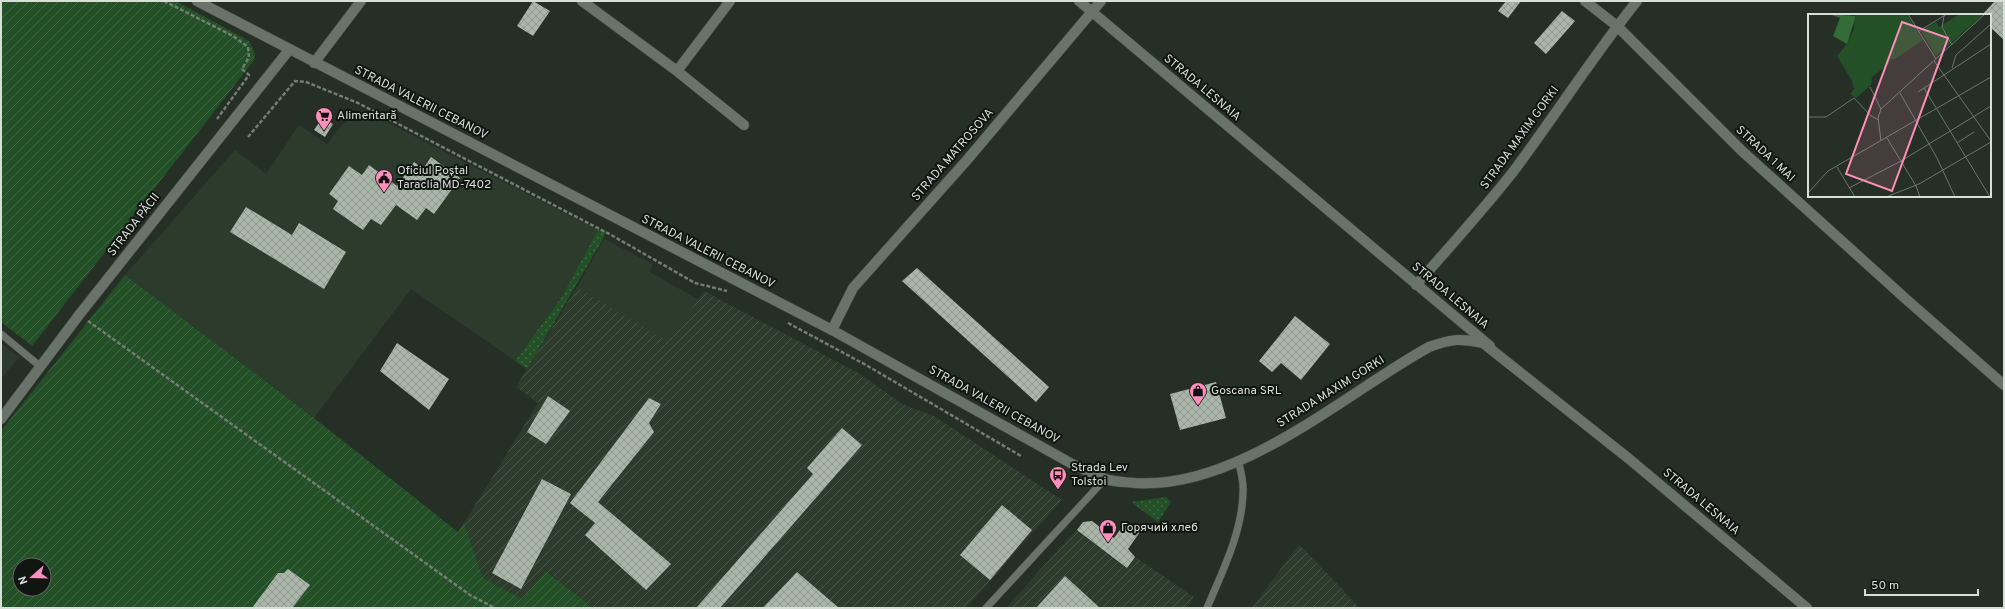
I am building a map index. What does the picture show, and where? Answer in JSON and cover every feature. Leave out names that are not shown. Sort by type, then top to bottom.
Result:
[{"type":"street","name":"STRADA VALERII CEBANOV","points":[[197,1],[832,330],[1068,461],[1106,479],[1147,484],[1189,477],[1216,470]]},
{"type":"street","points":[[314,62],[361,1]]},
{"type":"street","points":[[582,1],[677,71],[744,125]]},
{"type":"street","points":[[677,71],[730,1]]},
{"type":"street","name":"STRADA LESNAIA","points":[[1079,1],[1416,285],[1628,458],[1807,608]]},
{"type":"street","name":"STRADA MATROSOVA","points":[[832,330],[853,288],[967,160],[1101,1]]},
{"type":"street","name":"STRADA 1 MAI","points":[[1585,1],[1617,26],[1742,151],[1907,300],[2004,384]]},
{"type":"street","name":"STRADA MAXIM GORKI","points":[[1416,285],[1476,218],[1513,172],[1617,26],[1637,1]]},
{"type":"street","name":"STRADA PĂCII","points":[[1,419],[79,315],[289,50]]},
{"type":"street","name":"STRADA MAXIM GORKI","points":[[1216,470],[1256,452],[1310,423],[1429,347],[1444,341],[1463,339],[1483,343],[1503,357]]},
{"type":"lane","points":[[1,334],[41,367]]},
{"type":"lane","points":[[1207,608],[1236,534],[1241,514],[1243,486],[1238,460]]},
{"type":"lane","points":[[986,608],[1106,479]]},
{"type":"path","points":[[164,1],[233,36],[248,47],[249,57],[242,68],[249,75],[214,123]]},
{"type":"path","points":[[248,137],[295,81],[306,82],[372,110],[614,236],[695,283],[730,291]]},
{"type":"path","points":[[79,315],[470,595],[495,608]]},
{"type":"path","points":[[782,320],[866,365],[1021,456]]},
{"type":"shaded area","points":[[363,110],[598,230],[561,298],[515,361],[411,289],[314,418],[125,275],[235,150],[266,174],[299,125],[327,144],[342,125]]},
{"type":"shaded area","points":[[604,239],[653,264],[650,272],[699,300],[668,343],[577,287]]},
{"type":"shaded area","points":[[577,287],[668,342],[704,291],[860,374],[902,404],[934,416],[1062,500],[966,608],[593,608],[547,571],[522,599],[483,578],[464,523],[538,403],[516,387]]},
{"type":"shaded area","points":[[1,343],[19,357],[1,379]]},
{"type":"shaded area","points":[[1092,521],[1128,549],[1135,557],[1194,597],[1188,608],[1006,608],[1083,522]]},
{"type":"shaded area","points":[[1299,544],[1360,608],[1252,608]]},
{"type":"green space","points":[[1,1],[176,1],[249,41],[254,51],[255,59],[32,346],[1,322]]},
{"type":"green space","points":[[598,230],[606,231],[603,239],[527,369],[515,361],[561,298]]},
{"type":"green space","points":[[125,275],[314,418],[458,532],[464,523],[483,578],[522,599],[546,571],[593,608],[1,608],[1,431]]},
{"type":"green space","points":[[1166,497],[1171,502],[1158,522],[1131,502]]},
{"type":"building","points":[[533,1],[550,11],[533,36],[517,26]]},
{"type":"building","points":[[1506,1],[1521,1],[1508,18],[1498,11]]},
{"type":"building","points":[[1995,1],[2004,1],[2004,40],[1991,28],[1991,14],[1983,14]]},
{"type":"building","points":[[1562,11],[1575,21],[1546,54],[1534,43]]},
{"type":"building","points":[[323,117],[333,124],[325,137],[314,130]]},
{"type":"building","points":[[431,157],[460,178],[434,214],[426,208],[417,220],[396,205],[381,225],[371,219],[363,230],[333,209],[338,201],[329,194],[349,166],[362,175],[369,165],[397,186],[414,162],[423,169]]},
{"type":"building","points":[[246,207],[292,235],[299,223],[346,252],[324,289],[230,232]]},
{"type":"building","points":[[917,268],[1049,387],[1036,402],[902,281]]},
{"type":"building","points":[[1295,316],[1330,344],[1301,380],[1281,363],[1272,372],[1259,361]]},
{"type":"building","points":[[397,343],[449,379],[429,410],[380,371]]},
{"type":"building","name":"Goscana SRL","points":[[1216,382],[1226,418],[1180,430],[1170,394]]},
{"type":"building","points":[[548,396],[570,411],[546,444],[527,432]]},
{"type":"building","points":[[649,398],[661,404],[649,423],[654,432],[598,502],[671,564],[646,590],[585,535],[595,523],[570,503]]},
{"type":"building","points":[[842,428],[862,445],[720,608],[696,608],[813,474],[807,468]]},
{"type":"building","points":[[542,479],[571,494],[521,589],[492,573]]},
{"type":"building","points":[[1002,505],[1032,530],[990,580],[960,555]]},
{"type":"building","name":"Горячий хлеб","points":[[1092,521],[1114,538],[1126,522],[1140,532],[1128,549],[1135,557],[1127,568],[1077,530],[1083,522]]},
{"type":"building","points":[[288,569],[310,585],[292,608],[252,608],[278,573],[284,573]]},
{"type":"building","points":[[797,572],[839,608],[763,608]]},
{"type":"building","points":[[1065,576],[1100,608],[1036,608]]},
{"type":"place","name":"Alimentară","points":[[324,131]]},
{"type":"place","name":"Oficiul Poștal Taraclia MD-7402","points":[[384,193]]},
{"type":"place","name":"Goscana SRL","points":[[1198,406]]},
{"type":"place","name":"Strada Lev Tolstoi","points":[[1058,490]]},
{"type":"place","name":"Горячий хлеб","points":[[1108,543]]}]
